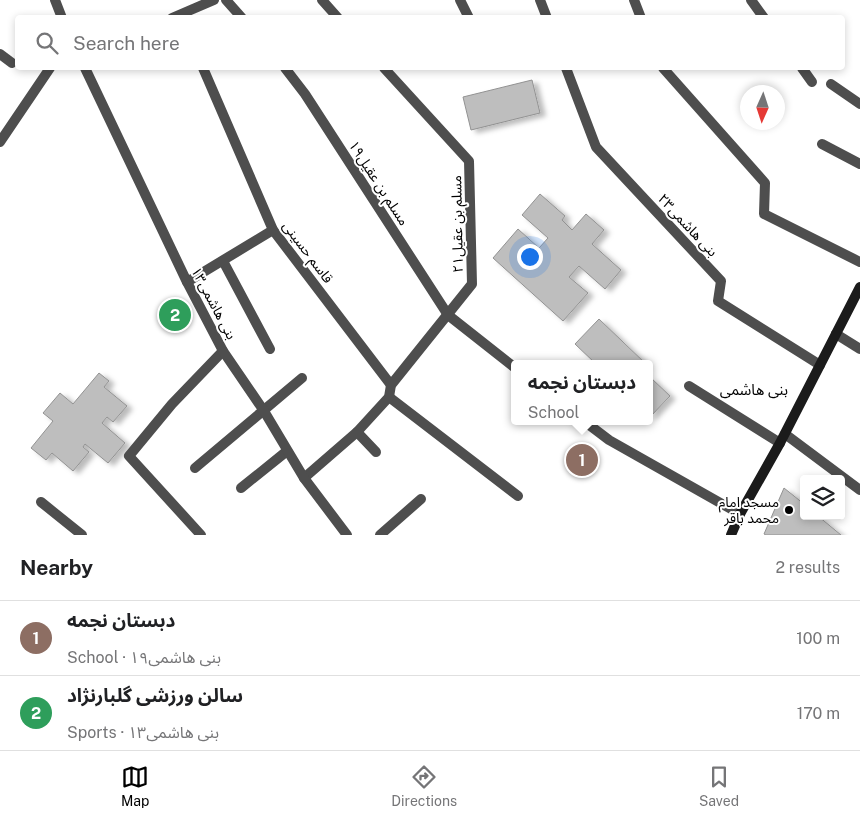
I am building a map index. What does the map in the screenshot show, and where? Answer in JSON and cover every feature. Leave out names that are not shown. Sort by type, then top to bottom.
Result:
[{"type":"main road","points":[[733,534],[740,514],[782,439],[860,287]]},
{"type":"street","points":[[55,0],[61,15]]},
{"type":"street","points":[[180,15],[214,0]]},
{"type":"street","points":[[226,0],[239,15]]},
{"type":"street","points":[[322,0],[335,15]]},
{"type":"street","points":[[460,0],[468,15]]},
{"type":"street","points":[[540,0],[546,15]]},
{"type":"street","points":[[634,0],[640,15]]},
{"type":"street","points":[[751,0],[762,15]]},
{"type":"street","points":[[0,54],[12,63]]},
{"type":"street","points":[[0,142],[49,70]]},
{"type":"street","name":"بنی هاشمی۱۳","points":[[86,70],[187,282],[223,350],[264,411],[304,478],[347,535]]},
{"type":"street","name":"قاسم حسینی","points":[[204,70],[273,230],[391,385]]},
{"type":"street","name":"مسلم بن عقیل۱۹","points":[[287,70],[305,94],[448,315],[511,365]]},
{"type":"street","name":"مسلم بن عقیل۲۱","points":[[386,70],[469,161],[472,284],[391,385]]},
{"type":"street","name":"بنی هاشمی۲۳","points":[[567,70],[596,147],[721,281],[718,301],[820,365]]},
{"type":"street","points":[[665,70],[765,183],[764,214],[860,262]]},
{"type":"street","points":[[803,70],[812,82]]},
{"type":"street","points":[[831,84],[860,104]]},
{"type":"street","points":[[822,144],[860,164]]},
{"type":"street","points":[[187,282],[273,230]]},
{"type":"street","points":[[222,261],[270,349]]},
{"type":"street","points":[[836,334],[860,349]]},
{"type":"street","points":[[201,535],[129,456],[172,404],[223,350]]},
{"type":"street","points":[[195,468],[302,378]]},
{"type":"street","points":[[304,478],[357,432],[389,397],[391,385]]},
{"type":"street","points":[[690,386],[782,439],[860,490]]},
{"type":"street","points":[[389,397],[518,496]]},
{"type":"street","points":[[589,425],[609,440],[740,514]]},
{"type":"street","points":[[357,432],[376,452]]},
{"type":"street","points":[[241,488],[287,451]]},
{"type":"street","points":[[380,535],[421,499]]},
{"type":"street","points":[[41,502],[82,535]]},
{"type":"building","points":[[532,80],[540,113],[471,130],[463,97]]},
{"type":"building","points":[[540,194],[565,216],[562,220],[572,230],[586,214],[604,230],[592,244],[621,270],[605,289],[579,266],[569,277],[588,293],[563,321],[493,258],[518,229],[539,248],[548,238],[522,215]]},
{"type":"building","points":[[599,319],[642,360],[592,360],[575,344]]},
{"type":"building","points":[[99,373],[109,381],[104,387],[127,406],[113,422],[107,417],[102,423],[125,443],[108,463],[85,444],[83,447],[89,452],[73,471],[52,453],[46,460],[31,448],[53,421],[43,413],[60,393],[73,404]]},
{"type":"building","points":[[653,380],[670,396],[653,414]]},
{"type":"building","name":"مسجد امام محمد باقر","points":[[784,488],[800,501],[800,520],[823,520],[841,535],[766,535],[764,534]]},
{"type":"place","name":"سالن ورزشی گلبارنژاد","points":[[175,315]]},
{"type":"place","name":"دبستان نجمه","points":[[582,460]]},
{"type":"place","name":"مسجد امام محمد باقر","points":[[789,510]]},
{"type":"district","name":"بنی هاشمی","points":[[754,389]]}]
